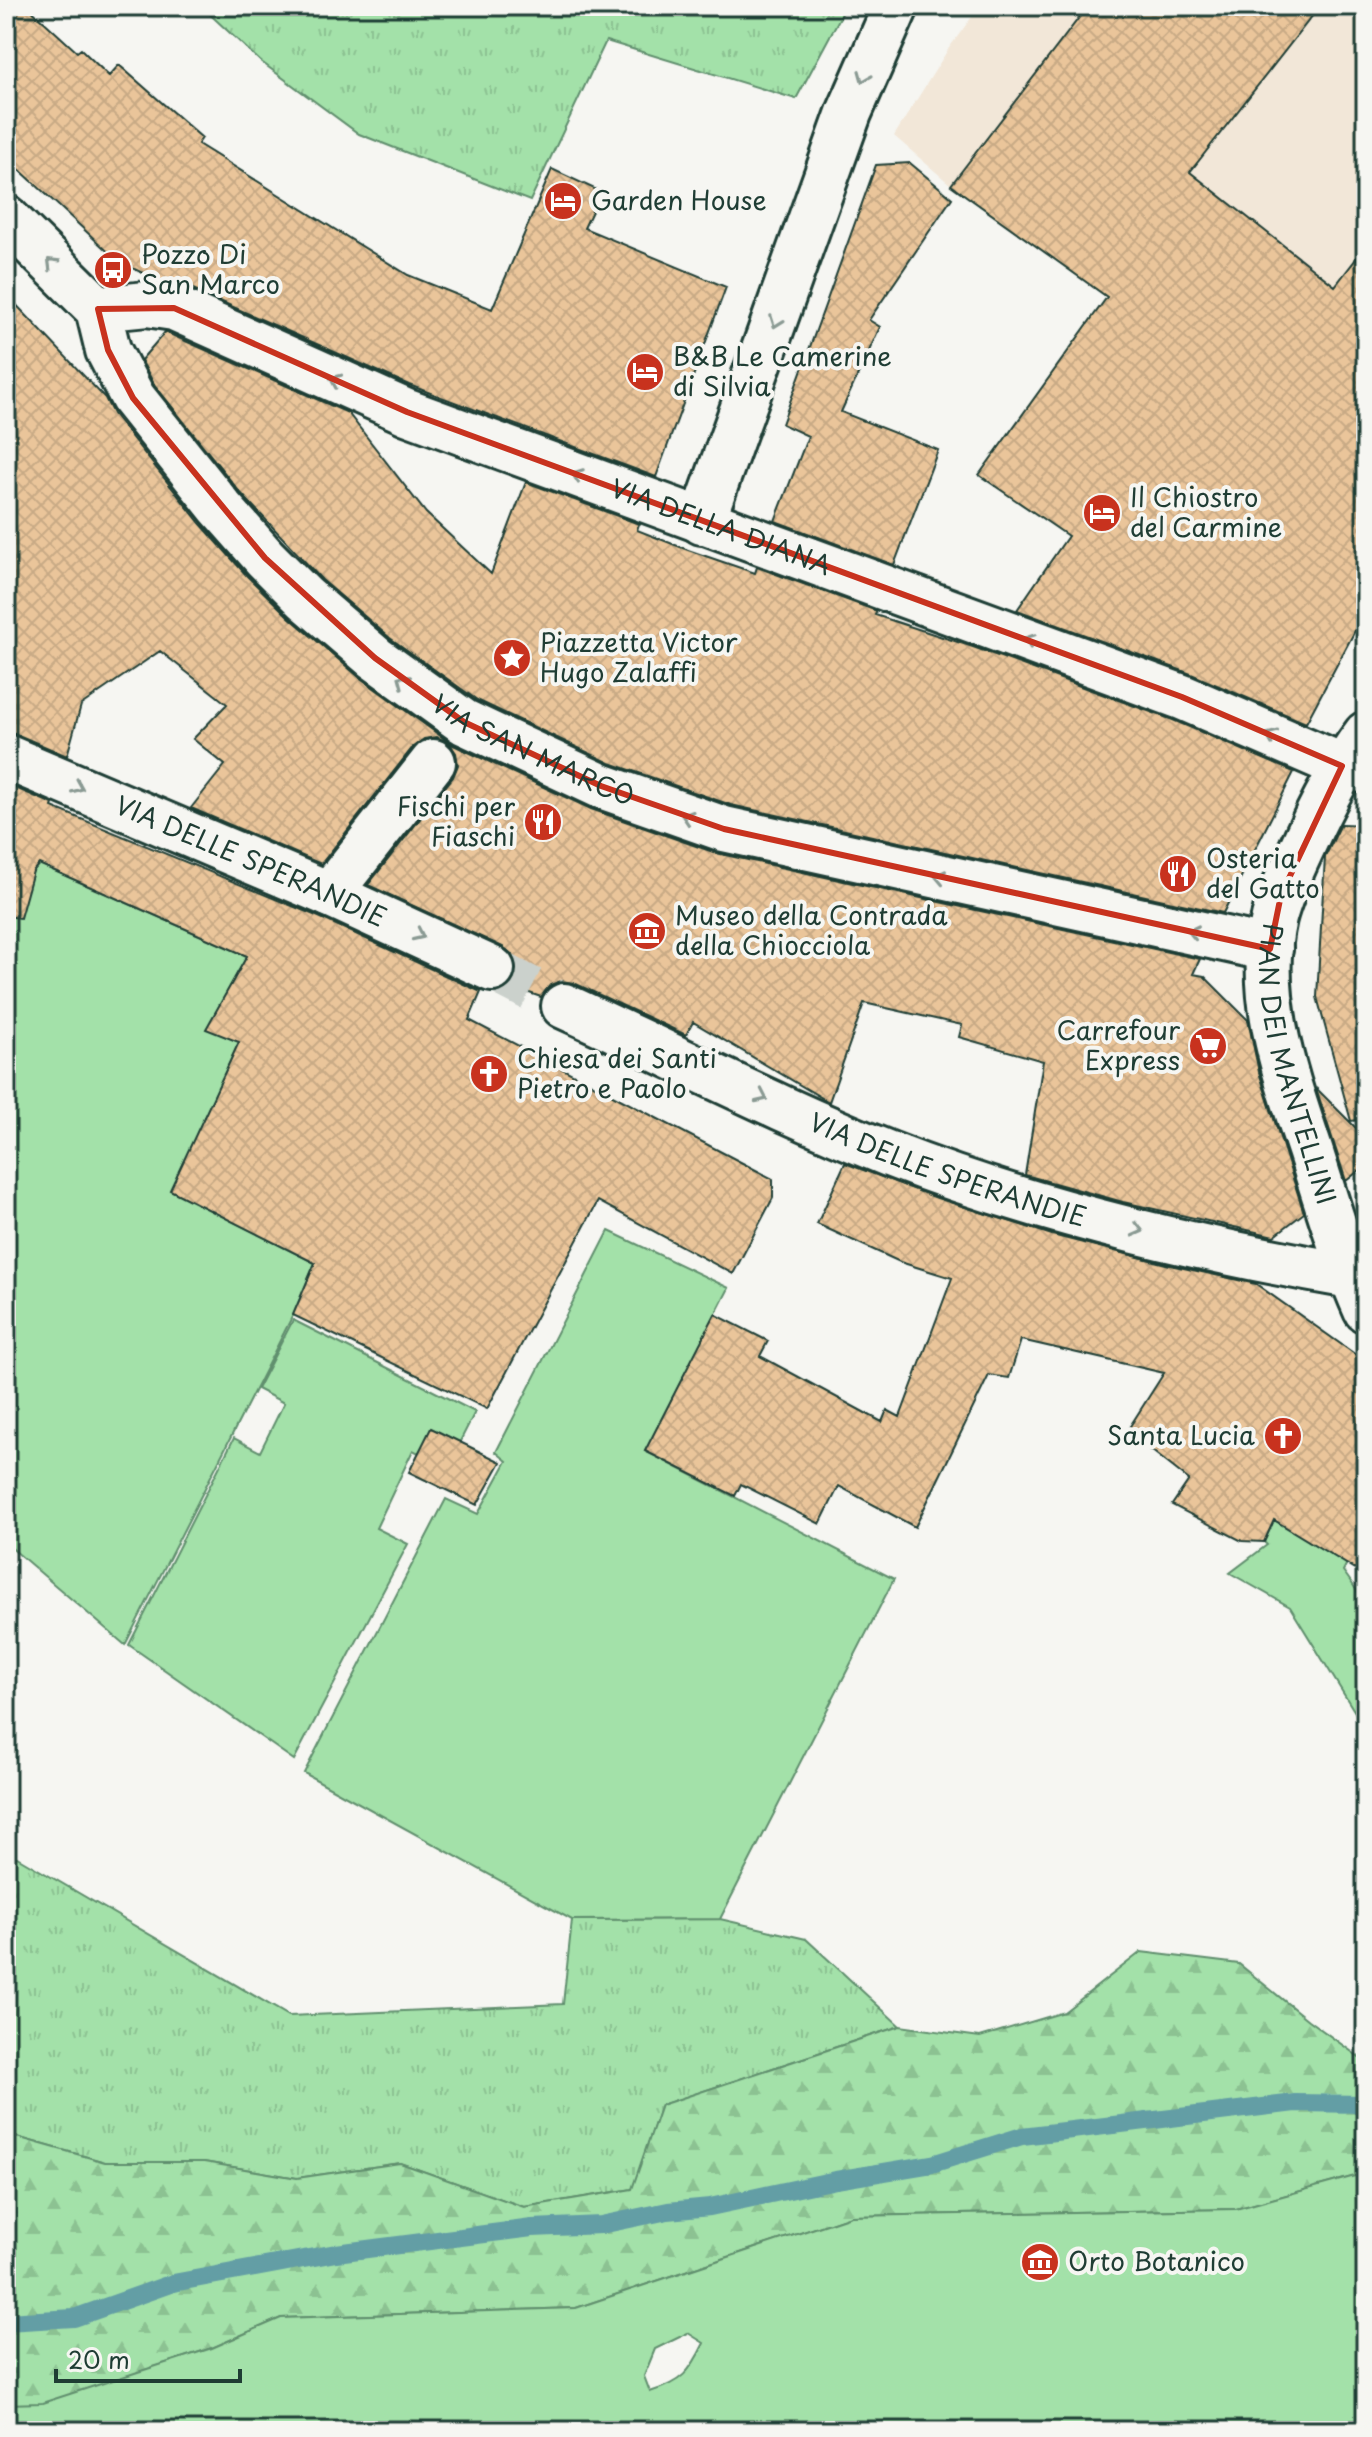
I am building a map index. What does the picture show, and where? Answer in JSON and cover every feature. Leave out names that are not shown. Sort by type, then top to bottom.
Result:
[{"type":"street","points":[[702,522],[849,113],[896,6]]},
{"type":"street","points":[[6,218],[98,309]]},
{"type":"street","name":"VIA DELLA DIANA","points":[[98,309],[137,304],[174,308],[407,412],[1182,697],[1358,757]]},
{"type":"street","name":"VIA SAN MARCO","points":[[98,309],[108,350],[133,398],[265,558],[305,598],[375,658],[464,722],[601,786],[724,829],[1270,949]]},
{"type":"street","name":"VIA DELLE SPERANDIE","points":[[6,757],[329,894],[492,969]]},
{"type":"street","name":"PIAN DEI MANTELLINI","points":[[1358,757],[1321,805],[1281,895],[1270,949],[1274,1025],[1282,1061],[1359,1293]]},
{"type":"street","points":[[329,894],[433,762]]},
{"type":"street","name":"VIA DELLE SPERANDIE","points":[[564,1006],[887,1153],[981,1187],[1238,1255],[1359,1293]]},
{"type":"highlighted area","points":[[174,308],[407,412],[1182,697],[1342,766],[1281,895],[1270,949],[724,829],[601,786],[464,722],[375,658],[265,558],[133,398],[108,350],[98,309]]},
{"type":"shaded area","points":[[980,6],[1366,6],[1366,332],[1289,427],[951,185],[894,136],[949,48]]},
{"type":"green space","points":[[201,6],[846,6],[796,99],[606,41],[530,201],[359,134],[260,61]]},
{"type":"green space","points":[[39,864],[247,956],[207,1028],[239,1042],[171,1190],[315,1263],[293,1315],[125,1645],[8,1545],[6,1539],[6,906]]},
{"type":"green space","points":[[609,1231],[729,1288],[645,1451],[894,1579],[720,1919],[572,1920],[304,1773],[446,1499],[478,1514],[507,1461],[496,1452]]},
{"type":"green space","points":[[293,1320],[475,1412],[447,1467],[413,1450],[376,1528],[408,1544],[294,1760],[129,1645],[234,1438],[260,1452],[284,1403],[257,1389]]},
{"type":"green space","points":[[1274,1520],[1348,1561],[1343,1571],[1361,1599],[1366,1614],[1363,1631],[1366,1633],[1366,1730],[1290,1607],[1230,1573],[1267,1545],[1264,1542]]},
{"type":"green space","points":[[17,1857],[289,2016],[563,2004],[572,1920],[720,1919],[806,1939],[900,2026],[661,2105],[633,2189],[524,2207],[400,2163],[297,2178],[204,2162],[105,2162],[6,2134],[6,1858]]},
{"type":"green space","points":[[1141,1952],[1239,1964],[1366,2062],[1366,2173],[1236,2209],[851,2216],[576,2308],[281,2318],[212,2348],[42,2404],[6,2404],[6,2134],[105,2162],[204,2162],[297,2178],[400,2163],[524,2207],[632,2189],[661,2105],[900,2026],[980,2037],[1064,2012]]},
{"type":"green space","name":"Orto Botanico","points":[[1366,2173],[1366,2431],[6,2431],[6,2404],[42,2403],[212,2348],[281,2318],[576,2308],[851,2216],[1236,2209]],"holes":[[[688,2333],[704,2343],[684,2375],[650,2392],[644,2376],[655,2349]]]},
{"type":"building","points":[[6,6],[27,6],[77,52],[81,49],[109,76],[119,65],[202,138],[198,144],[408,275],[492,309],[552,169],[601,192],[584,228],[726,287],[656,477],[409,385],[184,285],[160,281],[119,262],[6,157]]},
{"type":"building","points":[[1088,6],[1320,6],[1190,172],[1335,286],[1366,246],[1366,610],[1306,723],[1191,674],[1017,610],[1068,536],[979,475],[1107,297],[951,185]]},
{"type":"building","points":[[910,163],[952,198],[869,320],[880,327],[841,412],[938,450],[894,565],[775,521],[808,436],[782,424],[876,165]]},
{"type":"building","points":[[6,294],[105,398],[113,414],[200,523],[247,576],[359,677],[453,745],[591,809],[716,853],[1200,959],[1193,974],[1204,976],[1248,1020],[1259,1072],[1304,1213],[1274,1236],[1123,1202],[1025,1175],[1043,1061],[959,1037],[962,1025],[864,1003],[829,1102],[693,1022],[686,1035],[574,983],[561,981],[550,985],[541,997],[509,986],[515,979],[517,966],[513,955],[503,947],[368,885],[453,777],[458,765],[456,753],[449,743],[437,737],[424,739],[413,747],[321,864],[191,808],[225,765],[193,739],[227,704],[160,651],[81,705],[67,756],[16,734],[6,733]]},
{"type":"building","points":[[165,332],[348,413],[426,513],[491,574],[526,482],[639,524],[637,530],[688,550],[755,573],[757,567],[877,611],[875,615],[1173,720],[1294,772],[1223,913],[731,805],[610,763],[477,700],[390,638],[322,580],[239,491],[154,384],[141,360]]},
{"type":"building","points":[[6,784],[53,804],[52,807],[319,917],[481,992],[469,1020],[773,1179],[773,1198],[733,1274],[598,1201],[487,1409],[293,1315],[315,1263],[170,1190],[239,1042],[206,1029],[247,956],[39,864],[33,871],[20,918],[6,916]]},
{"type":"building","points":[[1341,824],[1366,825],[1366,1119],[1351,1121],[1317,997],[1325,857]]},
{"type":"building","points":[[1316,1088],[1366,1138],[1366,1165],[1346,1181]]},
{"type":"building","points":[[845,1163],[937,1198],[1052,1235],[1256,1284],[1366,1362],[1366,1576],[1274,1520],[1264,1542],[1242,1541],[1172,1505],[1189,1480],[1127,1431],[1164,1373],[1021,1340],[1009,1378],[989,1375],[915,1527],[839,1486],[820,1524],[741,1484],[735,1496],[645,1451],[715,1314],[768,1341],[760,1356],[882,1422],[887,1410],[900,1417],[952,1278],[900,1262],[817,1224]]},
{"type":"building","points":[[431,1428],[501,1462],[477,1505],[409,1472]]},
{"type":"waterway","points":[[6,2322],[74,2318],[173,2283],[336,2253],[532,2228],[601,2225],[668,2211],[710,2207],[836,2180],[932,2164],[1022,2136],[1295,2103],[1366,2104]]},
{"type":"tunnel","points":[[492,969],[564,1006]]},
{"type":"place","name":"Garden House","points":[[563,201]]},
{"type":"place","name":"Pozzo Di San Marco","points":[[113,270]]},
{"type":"place","name":"B&B Le Camerine di Silvia","points":[[645,372]]},
{"type":"place","name":"Il Chiostro del Carmine","points":[[1102,513]]},
{"type":"place","name":"Piazzetta Victor Hugo Zalaffi","points":[[512,658]]},
{"type":"place","name":"Fischi per Fiaschi","points":[[543,822]]},
{"type":"place","name":"Osteria del Gatto","points":[[1178,874]]},
{"type":"place","name":"Museo della Contrada della Chiocciola","points":[[647,931]]},
{"type":"place","name":"Carrefour Express","points":[[1208,1046]]},
{"type":"place","name":"Chiesa dei Santi Pietro e Paolo","points":[[489,1074]]},
{"type":"place","name":"Santa Lucia","points":[[1283,1436]]},
{"type":"place","name":"Orto Botanico","points":[[1040,2262]]}]
